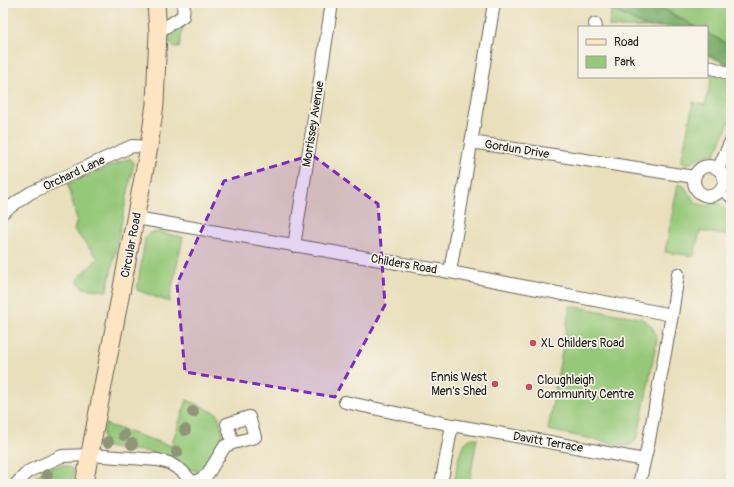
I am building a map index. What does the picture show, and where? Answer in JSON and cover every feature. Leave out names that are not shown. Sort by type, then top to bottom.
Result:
[{"type":"main road","name":"Circular Road","points":[[84,484],[149,147],[155,104],[158,32],[156,3]]},
{"type":"street","points":[[158,32],[183,16],[184,3]]},
{"type":"street","name":"Morrissey Avenue","points":[[294,246],[332,3]]},
{"type":"street","points":[[471,142],[494,3]]},
{"type":"street","points":[[708,66],[730,74],[731,76]]},
{"type":"street","points":[[718,168],[731,141]]},
{"type":"street","name":"Gordun Drive","points":[[450,272],[471,142],[694,178]]},
{"type":"street","name":"Orchard Lane","points":[[3,212],[30,193],[132,146],[149,147]]},
{"type":"street","points":[[709,165],[718,168],[723,175],[724,183],[721,191],[714,196],[706,196],[698,193],[694,186],[694,178],[700,168],[709,165]]},
{"type":"street","name":"Childers Road","points":[[136,218],[450,272],[672,315]]},
{"type":"street","points":[[639,484],[672,315],[678,274]]},
{"type":"street","name":"Davitt Terrace","points":[[345,402],[452,425],[644,460]]},
{"type":"street","points":[[441,484],[452,425]]},
{"type":"street","points":[[16,484],[30,471],[62,456],[90,455],[158,460],[169,463],[182,470],[194,484],[207,475],[225,446],[233,443]]},
{"type":"lane","points":[[721,191],[731,201]]},
{"type":"highlighted area","points":[[312,155],[378,204],[385,305],[335,397],[185,372],[177,284],[224,181]]},
{"type":"green space","points":[[598,3],[653,3],[694,26],[645,26]]},
{"type":"green space","points":[[653,3],[731,3],[731,46],[708,34],[708,26],[694,26]]},
{"type":"green space","points":[[611,10],[645,26],[609,26]]},
{"type":"green space","points":[[184,22],[179,48],[174,47],[169,42],[168,37],[177,31]]},
{"type":"green space","points":[[708,34],[731,46],[731,66],[708,55]]},
{"type":"green space","points":[[713,72],[725,78],[731,86],[731,119],[715,154],[701,157],[689,164],[681,163],[693,102],[705,105]]},
{"type":"green space","points":[[130,158],[134,163],[107,291],[83,288],[76,280],[98,258],[74,230],[77,220],[68,184]]},
{"type":"green space","points":[[678,184],[684,186],[696,203],[708,206],[717,201],[731,215],[731,236],[700,231],[694,256],[665,252]]},
{"type":"green space","points":[[158,232],[183,237],[169,302],[137,290],[145,239],[149,233]]},
{"type":"green space","points":[[570,306],[641,318],[650,324],[655,332],[657,340],[638,436],[630,445],[625,446],[548,430]]},
{"type":"green space","points":[[187,400],[218,414],[223,434],[201,471],[191,470],[177,460],[166,455],[146,451],[111,448],[105,445],[103,436],[105,424],[171,446]]},
{"type":"green space","points":[[477,438],[469,484],[454,484],[459,456],[463,446],[469,440]]},
{"type":"green space","points":[[62,465],[72,469],[72,484],[27,484],[50,467]]},
{"type":"place","name":"XL Childers Road","points":[[533,343]]},
{"type":"place","name":"Ennis West Men's Shed","points":[[495,384]]},
{"type":"place","name":"Cloughleigh Community Centre","points":[[529,387]]}]
